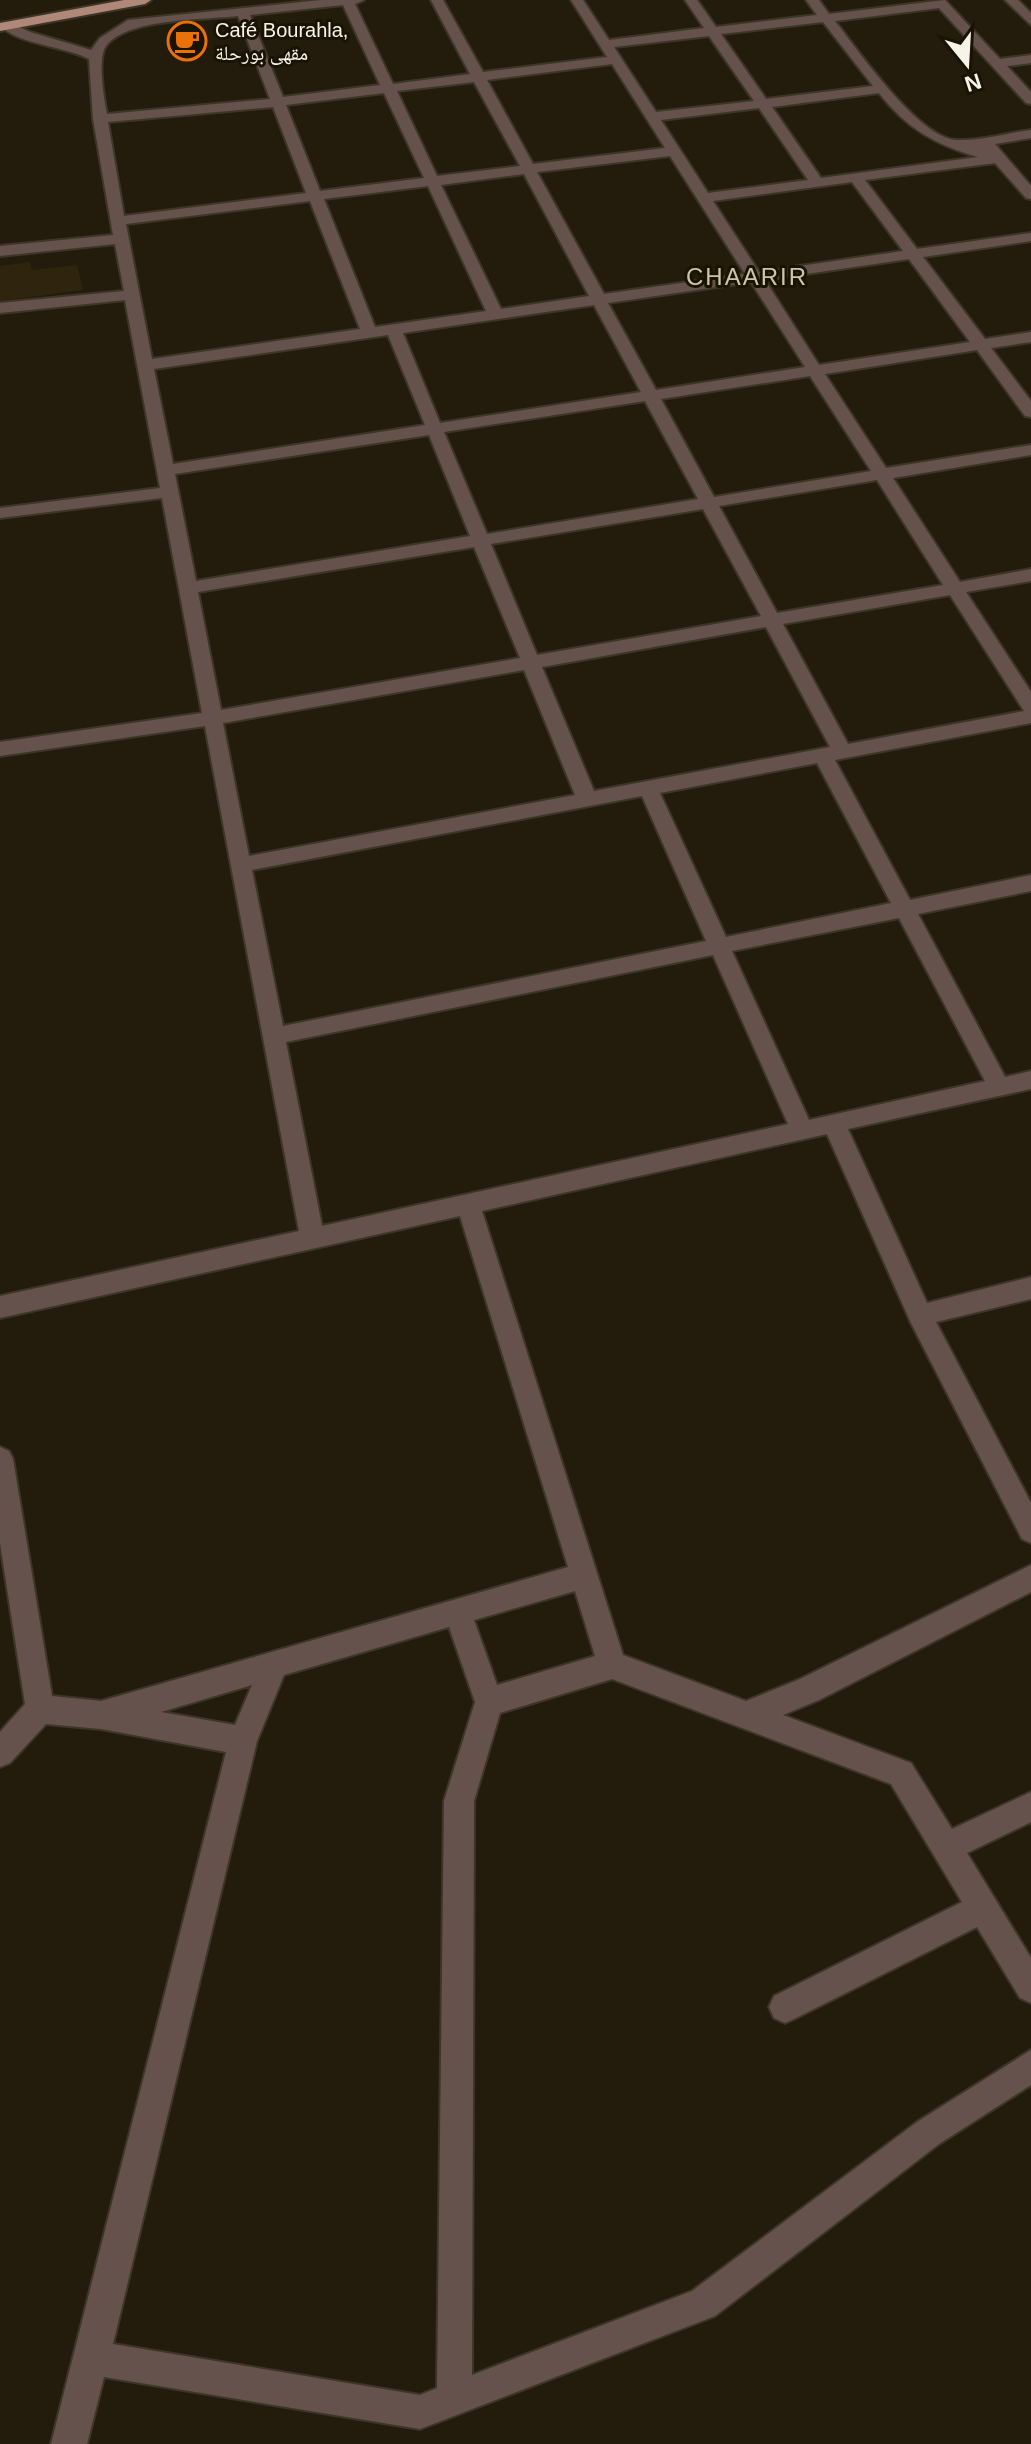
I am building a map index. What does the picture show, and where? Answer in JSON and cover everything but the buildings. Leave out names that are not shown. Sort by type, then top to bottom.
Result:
[{"type":"main road","points":[[3,26],[145,0]]},
{"type":"street","points":[[128,24],[358,0]]},
{"type":"street","points":[[437,0],[772,620],[905,909],[999,1087]]},
{"type":"street","points":[[577,0],[1031,707]]},
{"type":"street","points":[[691,0],[817,182]]},
{"type":"street","points":[[812,0],[900,111],[925,131],[952,145],[999,158]]},
{"type":"street","points":[[1011,0],[1031,21]]},
{"type":"street","points":[[347,1],[496,315]]},
{"type":"street","points":[[605,44],[827,19],[940,2],[1031,100]]},
{"type":"street","points":[[126,4],[133,16],[128,24],[99,46],[95,57],[100,119],[312,1238]]},
{"type":"street","points":[[242,11],[369,333]]},
{"type":"street","points":[[3,26],[15,32],[77,46],[95,57]]},
{"type":"street","points":[[997,63],[1031,59]]},
{"type":"street","points":[[100,119],[278,102],[615,60]]},
{"type":"street","points":[[652,117],[882,89]]},
{"type":"street","points":[[952,145],[1031,134]]},
{"type":"street","points":[[986,141],[1031,195]]},
{"type":"street","points":[[952,145],[965,162],[1012,173]]},
{"type":"street","points":[[0,251],[316,198],[674,151]]},
{"type":"street","points":[[704,198],[999,158]]},
{"type":"street","points":[[855,177],[1031,412]]},
{"type":"street","points":[[147,365],[1031,237]]},
{"type":"street","points":[[0,308],[133,295]]},
{"type":"street","points":[[394,330],[587,799]]},
{"type":"street","points":[[166,470],[1031,337]]},
{"type":"street","points":[[188,588],[1031,450]]},
{"type":"street","points":[[0,513],[170,492]]},
{"type":"street","points":[[0,749],[213,718],[1031,575]]},
{"type":"street","points":[[240,865],[1031,716]]},
{"type":"street","points":[[648,788],[802,1130]]},
{"type":"street","points":[[274,1036],[1031,883]]},
{"type":"street","points":[[0,1307],[1031,1080]]},
{"type":"street","points":[[834,1123],[920,1315],[1031,1530]]},
{"type":"street","points":[[468,1204],[612,1665]]},
{"type":"street","points":[[920,1315],[1031,1288]]},
{"type":"street","points":[[0,1459],[2,1490],[40,1709]]},
{"type":"street","points":[[101,1715],[584,1576]]},
{"type":"street","points":[[744,1716],[809,1690],[1031,1578]]},
{"type":"street","points":[[454,2398],[459,1801],[489,1702],[457,1611]]},
{"type":"street","points":[[69,2444],[243,1741],[275,1664]]},
{"type":"street","points":[[489,1702],[612,1665],[901,1773],[1031,1987]]},
{"type":"street","points":[[40,1709],[101,1715],[243,1741]]},
{"type":"street","points":[[0,1753],[40,1709]]},
{"type":"street","points":[[947,1847],[1031,1807]]},
{"type":"street","points":[[785,2007],[983,1908]]},
{"type":"street","points":[[92,2358],[420,2412],[703,2304],[928,2133],[1031,2066]]},
{"type":"shaded area","points":[[30,262],[32,270],[77,265],[83,290],[0,301],[0,266]]},
{"type":"place","name":"Café Bourahla, مقهى بورحلة","points":[[187,41]]},
{"type":"district","name":"CHAARIR","points":[[747,277]]}]
